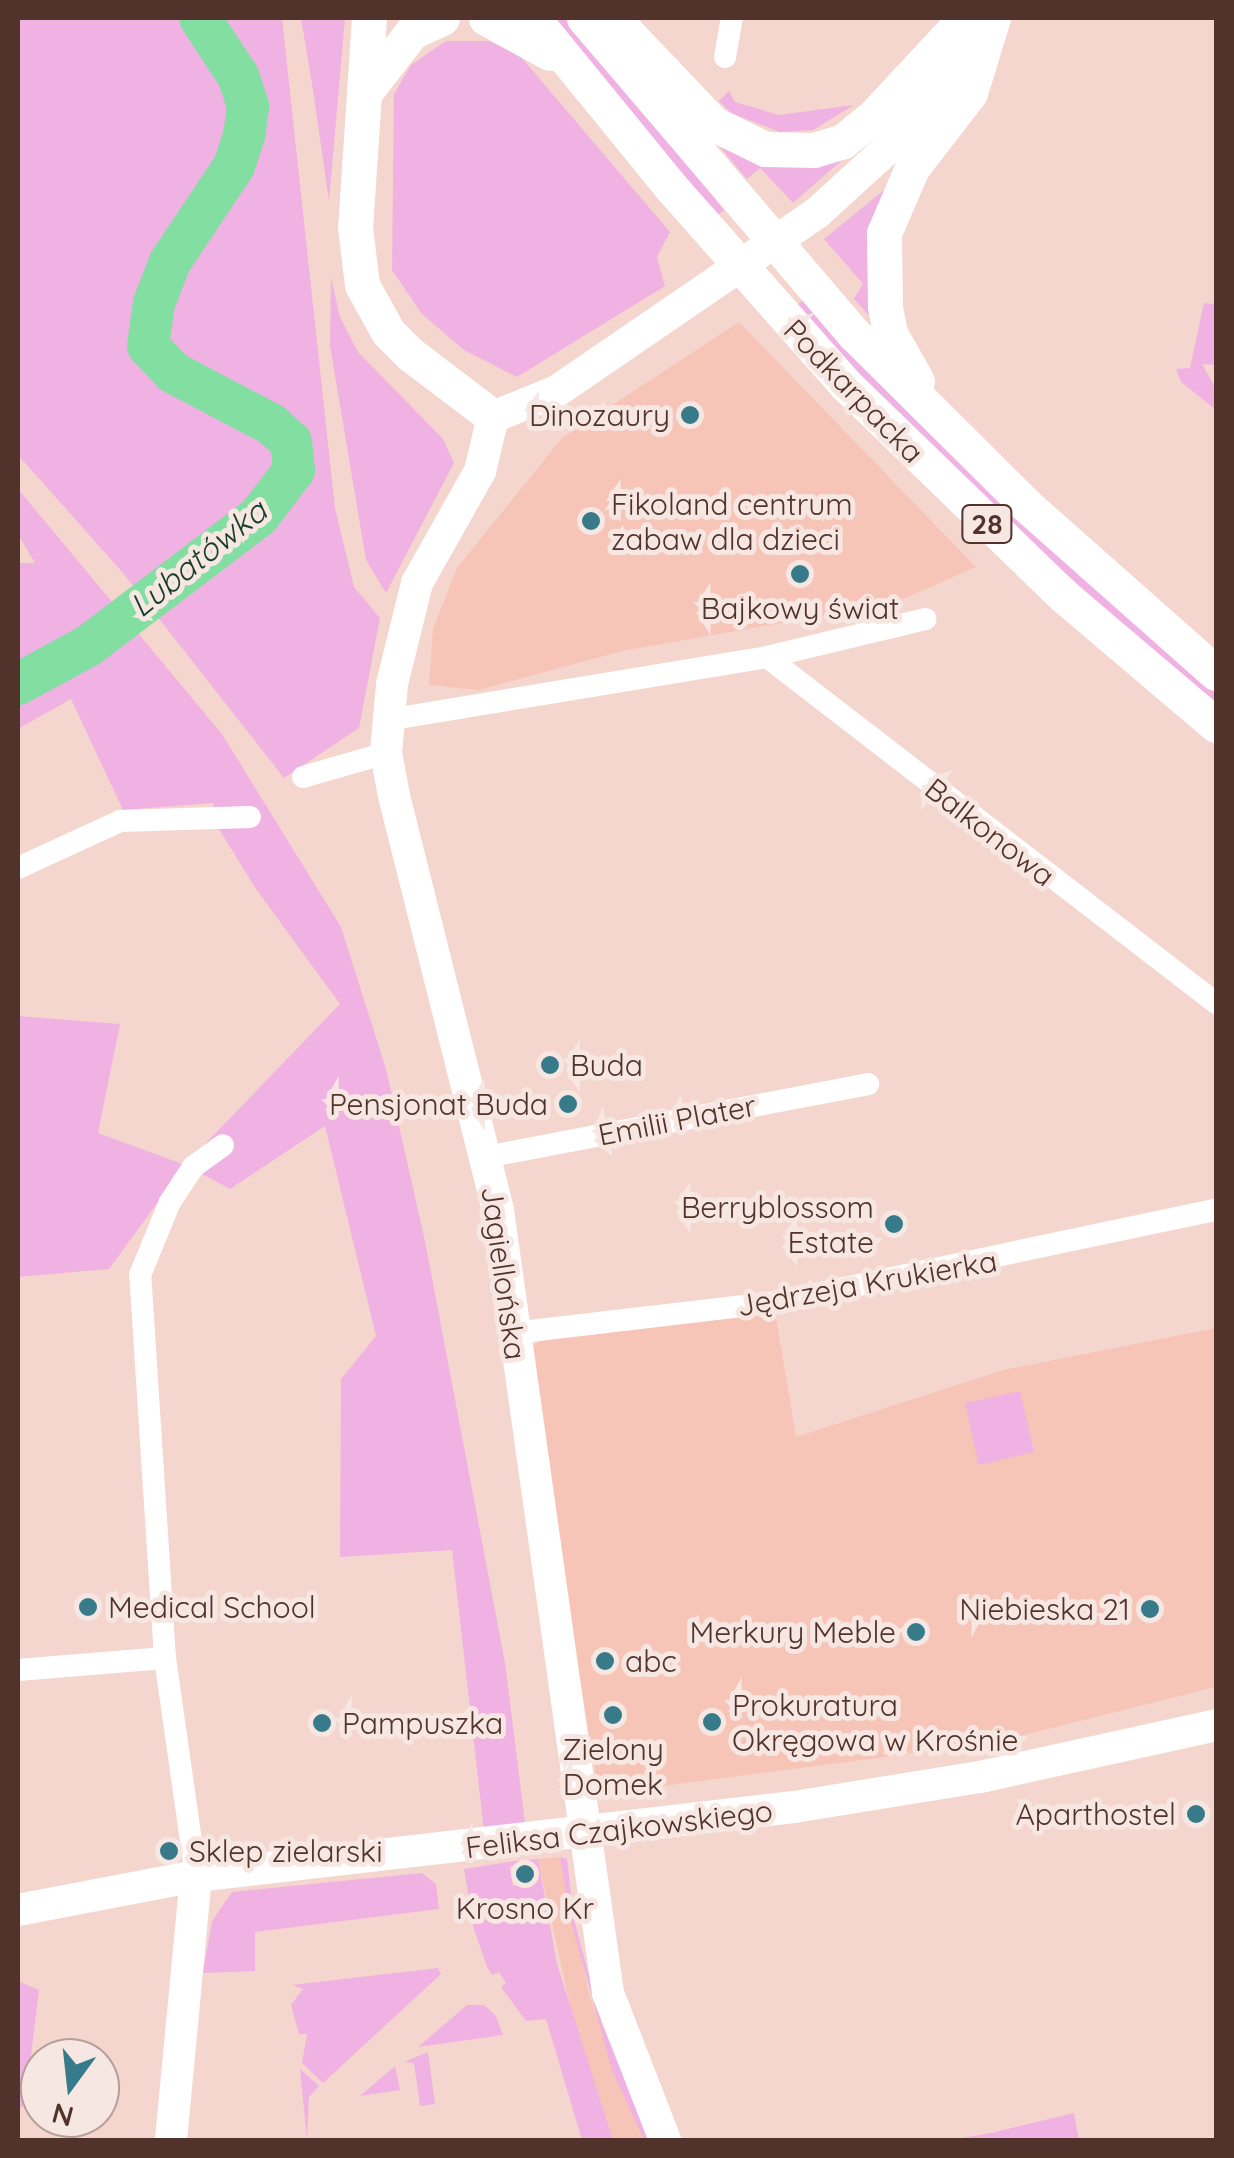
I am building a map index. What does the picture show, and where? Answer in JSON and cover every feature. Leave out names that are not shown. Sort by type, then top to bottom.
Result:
[{"type":"main road","points":[[369,18],[354,226],[362,285],[399,344],[493,416]]},
{"type":"main road","points":[[365,92],[412,32],[442,18]]},
{"type":"main road","points":[[486,18],[505,22],[575,70]]},
{"type":"main road","name":"Podkarpacka","points":[[533,18],[773,306],[919,459],[1065,597],[1216,725]]},
{"type":"main road","name":"Podkarpacka","points":[[584,18],[799,275],[937,417],[1216,673]]},
{"type":"main road","points":[[613,18],[714,124],[765,149],[814,150],[842,141],[873,117],[966,18]]},
{"type":"main road","points":[[937,417],[890,332],[880,279],[884,233],[912,168],[970,93],[993,18]]},
{"type":"street","points":[[725,57],[732,18]]},
{"type":"street","points":[[493,416],[557,391],[817,213],[898,139],[983,18]]},
{"type":"street","name":"Jagiellońska","points":[[493,416],[480,471],[416,583],[386,720],[386,753],[486,1156],[608,1993],[665,2140]]},
{"type":"street","points":[[386,720],[768,657],[925,618]]},
{"type":"street","name":"Balkonowa","points":[[768,657],[1216,1004]]},
{"type":"street","points":[[303,777],[386,753]]},
{"type":"street","points":[[18,868],[120,820],[250,816]]},
{"type":"street","name":"Emilii Plater","points":[[486,1156],[868,1084]]},
{"type":"street","points":[[171,2140],[196,1876],[165,1658],[140,1275],[170,1202],[193,1166],[224,1145]]},
{"type":"street","name":"Jędrzeja Krukierka","points":[[513,1332],[778,1302],[1216,1210]]},
{"type":"street","points":[[18,1670],[165,1658]]},
{"type":"street","name":"Feliksa Czajkowskiego","points":[[18,1910],[196,1876],[582,1834],[980,1777],[1216,1725]]},
{"type":"shaded area","points":[[18,18],[282,18],[335,508],[354,587],[380,618],[359,728],[284,778],[123,573],[18,455]]},
{"type":"shaded area","points":[[301,18],[345,18],[329,201],[313,90]]},
{"type":"shaded area","points":[[553,18],[567,18],[724,210],[714,218]]},
{"type":"shaded area","points":[[446,41],[489,41],[521,57],[670,232],[657,257],[665,286],[517,377],[464,350],[422,314],[392,270],[394,94],[411,65]]},
{"type":"shaded area","points":[[729,91],[735,102],[779,115],[854,105],[813,130],[780,132],[731,113],[719,101]]},
{"type":"shaded area","points":[[873,133],[793,203],[760,168],[747,179],[715,141]]},
{"type":"shaded area","points":[[884,190],[867,252],[873,320],[854,299],[863,284],[824,239]]},
{"type":"shaded area","points":[[331,278],[340,317],[358,352],[443,439],[454,463],[386,593],[366,560],[330,346]]},
{"type":"shaded area","points":[[803,300],[1135,622],[1216,692],[1216,706],[973,492],[794,308]]},
{"type":"shaded area","points":[[1204,303],[1215,304],[1216,365],[1202,364],[1216,389],[1216,410],[1181,382],[1176,369],[1190,368]]},
{"type":"shaded area","points":[[739,322],[976,567],[894,603],[622,651],[479,690],[429,685],[433,629],[457,568],[562,438]]},
{"type":"shaded area","points":[[18,489],[222,734],[341,927],[386,1069],[425,1241],[505,1663],[525,1823],[484,1831],[452,1550],[340,1557],[341,1379],[376,1336],[325,1126],[230,1189],[185,1165],[340,1004],[256,889],[217,826],[213,803],[123,810],[71,699],[18,729],[18,563],[35,563],[18,534]]},
{"type":"shaded area","points":[[18,1016],[120,1024],[98,1133],[185,1165],[109,1269],[18,1277]]},
{"type":"shaded area","points":[[775,1312],[796,1437],[1003,1370],[1216,1328],[1216,1687],[1020,1736],[878,1758],[615,1792],[596,1776],[526,1351],[553,1332]]},
{"type":"shaded area","points":[[1020,1391],[1034,1452],[979,1465],[965,1403]]},
{"type":"shaded area","points":[[560,1857],[589,1994],[644,2140],[613,2140],[576,2033],[538,1859]]},
{"type":"shaded area","points":[[560,1857],[567,1859],[574,1920],[602,2024],[650,2140],[644,2140],[612,2070],[571,1921]]},
{"type":"shaded area","points":[[538,1859],[557,1964],[613,2140],[582,2140],[546,2019],[526,2021],[501,1987],[506,1983],[499,1972],[492,1975],[487,1967],[474,1929],[464,1869],[521,1860],[510,1867],[513,1886],[536,1882],[534,1863],[527,1860]]},
{"type":"shaded area","points":[[422,1873],[436,1884],[439,1909],[255,1932],[255,1971],[203,1973],[212,1921],[232,1892]]},
{"type":"shaded area","points":[[438,1968],[441,1974],[323,2083],[302,2063],[307,2034],[299,2034],[291,2005],[303,1989],[292,1985]]},
{"type":"shaded area","points":[[18,1981],[39,1990],[33,2038],[20,2038],[18,2109]]},
{"type":"shaded area","points":[[467,2005],[484,2005],[496,2016],[503,2035],[418,2047]]},
{"type":"shaded area","points":[[428,2052],[435,2104],[420,2106],[414,2063],[404,2062]]},
{"type":"shaded area","points":[[395,2066],[400,2090],[360,2096]]},
{"type":"shaded area","points":[[300,2069],[319,2086],[309,2097],[307,2140]]},
{"type":"shaded area","points":[[1074,2113],[1079,2140],[951,2140],[991,2133]]},
{"type":"waterway","name":"Lubatówka","points":[[18,684],[88,646],[259,516],[294,470],[291,442],[271,424],[174,373],[148,346],[154,303],[170,262],[234,166],[244,136],[248,106],[238,76],[200,18]]},
{"type":"place","name":"Dinozaury","points":[[690,415]]},
{"type":"place","name":"Fikoland centrum zabaw dla dzieci","points":[[591,521]]},
{"type":"place","name":"Bajkowy świat","points":[[800,574]]},
{"type":"place","name":"Buda","points":[[550,1065]]},
{"type":"place","name":"Pensjonat Buda","points":[[568,1104]]},
{"type":"place","name":"Berryblossom Estate","points":[[894,1224]]},
{"type":"place","name":"Medical School","points":[[88,1607]]},
{"type":"place","name":"Niebieska 21","points":[[1150,1609]]},
{"type":"place","name":"Merkury Meble","points":[[916,1632]]},
{"type":"place","name":"abc","points":[[605,1661]]},
{"type":"place","name":"Zielony Domek","points":[[613,1715]]},
{"type":"place","name":"Prokuratura Okręgowa w Krośnie","points":[[712,1722]]},
{"type":"place","name":"Pampuszka","points":[[322,1723]]},
{"type":"place","name":"Aparthostel","points":[[1196,1814]]},
{"type":"place","name":"Sklep zielarski","points":[[169,1851]]},
{"type":"place","name":"Krosno Kr","points":[[525,1874]]}]
